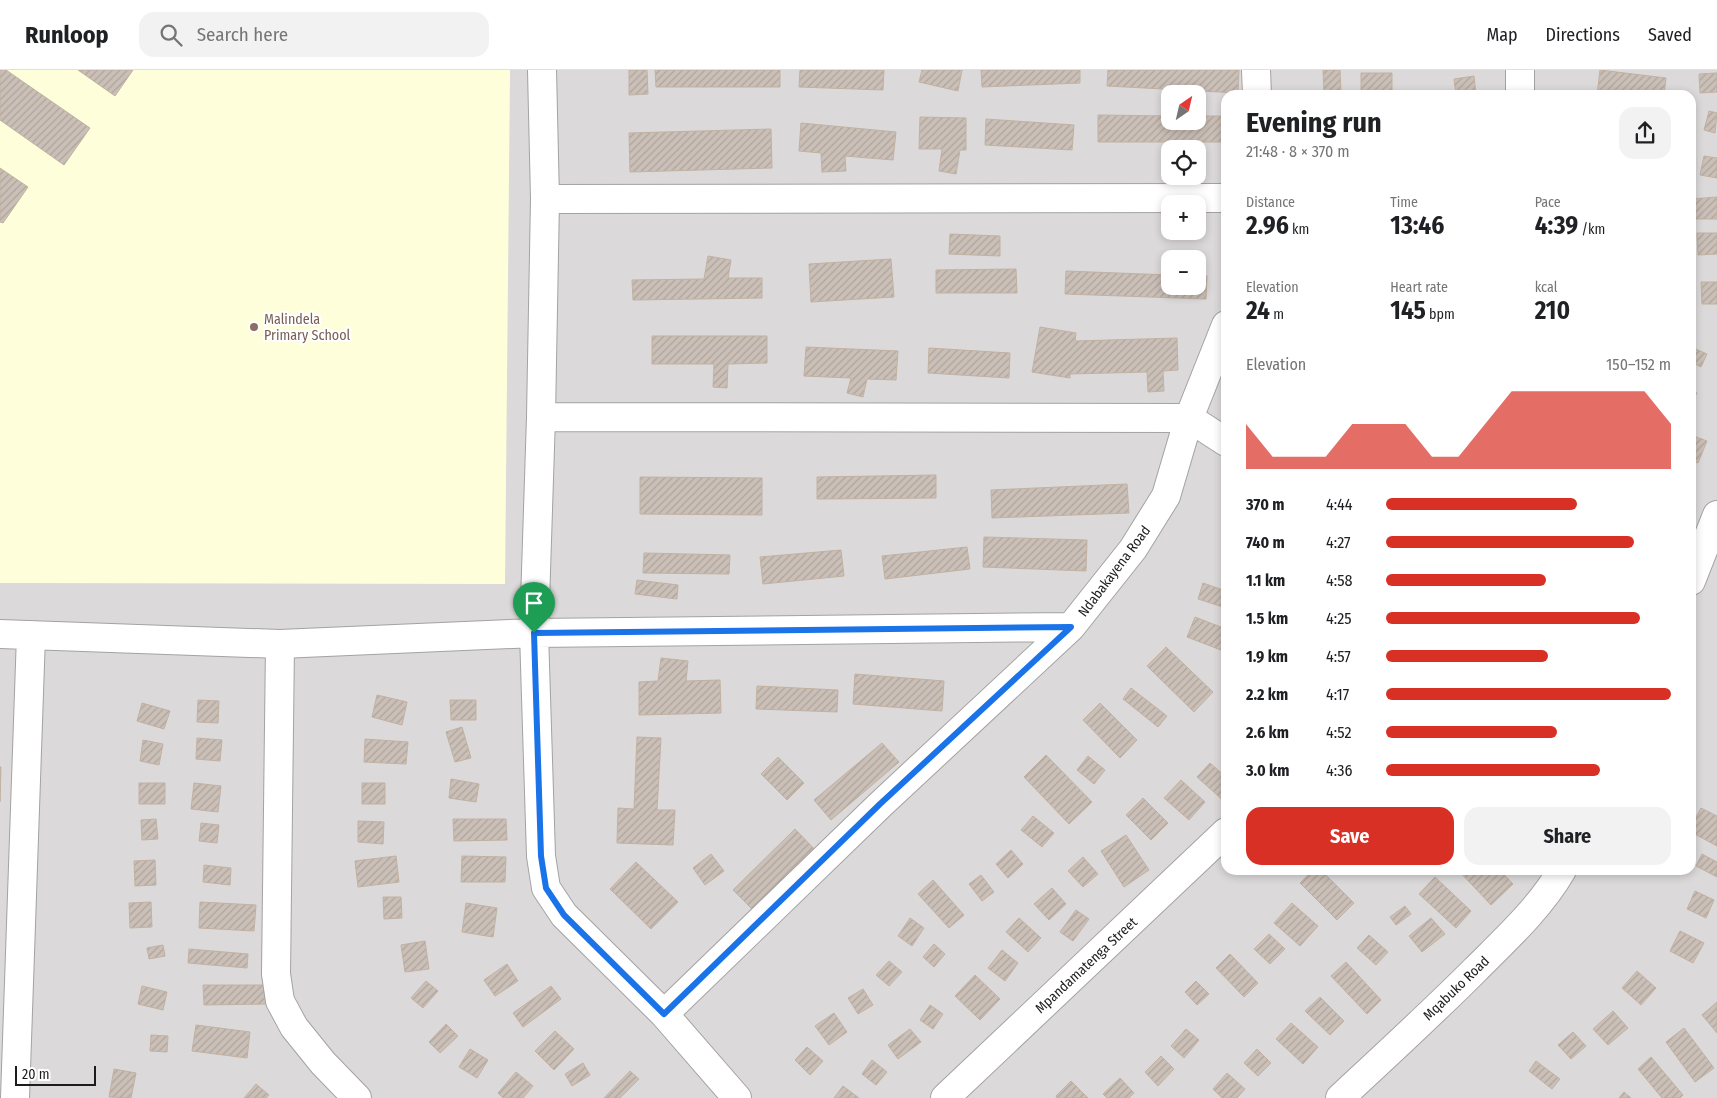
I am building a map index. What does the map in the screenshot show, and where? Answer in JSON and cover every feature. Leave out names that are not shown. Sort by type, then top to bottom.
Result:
[{"type":"street","points":[[542,70],[545,199],[541,417],[534,633],[541,856],[546,888],[564,915],[664,1014],[737,1098]]},
{"type":"street","points":[[1256,70],[1257,90]]},
{"type":"street","points":[[1520,70],[1520,90]]},
{"type":"street","points":[[545,199],[1221,198]]},
{"type":"street","name":"Ndabakayena Road","points":[[664,1014],[880,804],[1071,627],[1133,549],[1166,496],[1189,418],[1221,338]]},
{"type":"street","points":[[541,417],[1189,418],[1221,439]]},
{"type":"street","points":[[1696,569],[1717,515]]},
{"type":"street","points":[[0,634],[280,644],[534,633],[1071,627]]},
{"type":"street","points":[[15,1098],[31,635]]},
{"type":"street","points":[[280,644],[276,974],[280,1001],[294,1027],[323,1063],[357,1098]]},
{"type":"street","name":"Mpandamatenga Street","points":[[945,1098],[1221,837]]},
{"type":"street","name":"Mqabuko Road","points":[[1340,1098],[1498,947],[1551,889],[1559,875]]},
{"type":"street","points":[[0,1082],[15,1098]]},
{"type":"shaded area","points":[[0,70],[1717,70],[1717,1098],[0,1098]]},
{"type":"shaded area","name":"Malindela Primary School","points":[[0,70],[510,70],[505,584],[0,583]]},
{"type":"building","points":[[0,70],[6,70],[90,128],[64,165],[0,120]]},
{"type":"building","points":[[78,70],[133,70],[115,96]]},
{"type":"building","points":[[629,70],[647,70],[648,94],[629,95]]},
{"type":"building","points":[[655,70],[780,70],[780,87],[656,87]]},
{"type":"building","points":[[800,70],[884,70],[883,90],[799,87]]},
{"type":"building","points":[[922,70],[962,70],[958,91],[919,82]]},
{"type":"building","points":[[981,70],[1080,70],[1080,83],[982,87]]},
{"type":"building","points":[[1108,70],[1239,70],[1238,90],[1206,91],[1206,85],[1161,85],[1161,89],[1107,86]]},
{"type":"building","points":[[1323,70],[1340,70],[1341,90],[1324,90]]},
{"type":"building","points":[[1600,70],[1666,78],[1665,90],[1598,90]]},
{"type":"building","points":[[1361,73],[1392,73],[1392,90],[1361,90]]},
{"type":"building","points":[[1717,73],[1717,92],[1700,93],[1699,74]]},
{"type":"building","points":[[1474,76],[1475,90],[1455,90],[1454,79]]},
{"type":"building","points":[[1709,111],[1717,113],[1715,133],[1704,130]]},
{"type":"building","points":[[1098,115],[1161,116],[1161,130],[1206,130],[1206,116],[1221,116],[1221,142],[1161,140],[1161,142],[1098,142]]},
{"type":"building","points":[[920,117],[966,118],[966,150],[960,150],[956,174],[939,171],[942,149],[919,149]]},
{"type":"building","points":[[986,119],[1074,125],[1072,150],[985,145]]},
{"type":"building","points":[[801,123],[896,132],[893,160],[845,156],[846,171],[822,172],[821,153],[799,151]]},
{"type":"building","points":[[771,129],[772,168],[630,172],[629,133]]},
{"type":"building","points":[[1704,156],[1717,158],[1717,178],[1700,175]]},
{"type":"building","points":[[0,168],[28,187],[3,223],[0,222]]},
{"type":"building","points":[[1717,197],[1717,219],[1696,219],[1696,199]]},
{"type":"building","points":[[1697,233],[1717,233],[1717,254],[1698,255]]},
{"type":"building","points":[[950,234],[1000,236],[1000,256],[949,254]]},
{"type":"building","points":[[708,256],[731,260],[728,278],[762,278],[762,298],[633,300],[632,280],[704,279]]},
{"type":"building","points":[[891,259],[894,297],[811,302],[809,264]]},
{"type":"building","points":[[1016,269],[1017,293],[936,293],[936,270]]},
{"type":"building","points":[[1066,271],[1161,275],[1161,295],[1206,295],[1207,276],[1206,299],[1065,294]]},
{"type":"building","points":[[1701,282],[1717,282],[1717,304],[1702,304]]},
{"type":"building","points":[[1040,327],[1076,333],[1075,341],[1177,338],[1178,370],[1163,371],[1164,391],[1148,392],[1147,372],[1070,374],[1070,378],[1032,372]]},
{"type":"building","points":[[652,336],[767,336],[767,363],[728,364],[727,388],[713,387],[714,364],[652,364]]},
{"type":"building","points":[[806,347],[898,351],[896,380],[867,379],[863,397],[847,393],[851,378],[804,376]]},
{"type":"building","points":[[929,348],[1010,353],[1009,378],[928,373]]},
{"type":"building","points":[[1696,349],[1707,354],[1701,367],[1696,364]]},
{"type":"building","points":[[1696,437],[1707,441],[1698,463],[1696,462]]},
{"type":"building","points":[[936,475],[936,498],[817,499],[817,477]]},
{"type":"building","points":[[640,477],[762,478],[762,515],[640,514]]},
{"type":"building","points":[[1127,484],[1129,513],[992,518],[991,490]]},
{"type":"building","points":[[984,537],[1087,540],[1086,571],[983,567]]},
{"type":"building","points":[[967,547],[970,569],[885,579],[882,556]]},
{"type":"building","points":[[841,550],[844,576],[763,584],[760,557]]},
{"type":"building","points":[[644,553],[730,555],[729,574],[643,573]]},
{"type":"building","points":[[637,580],[678,585],[677,599],[635,594]]},
{"type":"building","points":[[1203,583],[1221,589],[1221,606],[1198,599]]},
{"type":"building","points":[[1195,617],[1221,627],[1221,650],[1187,637]]},
{"type":"building","points":[[1166,647],[1213,692],[1194,712],[1147,666]]},
{"type":"building","points":[[661,658],[688,661],[686,681],[720,680],[721,713],[639,715],[639,682],[658,681]]},
{"type":"building","points":[[855,674],[944,681],[942,711],[853,704]]},
{"type":"building","points":[[757,686],[838,690],[837,712],[756,709]]},
{"type":"building","points":[[1131,688],[1167,716],[1158,727],[1123,699]]},
{"type":"building","points":[[377,695],[407,702],[402,725],[372,717]]},
{"type":"building","points":[[198,700],[219,701],[218,723],[197,722]]},
{"type":"building","points":[[450,700],[476,700],[476,720],[451,720]]},
{"type":"building","points":[[142,703],[170,711],[164,729],[137,721]]},
{"type":"building","points":[[1100,703],[1137,740],[1120,758],[1083,720]]},
{"type":"building","points":[[462,727],[471,758],[455,762],[446,732]]},
{"type":"building","points":[[637,737],[661,738],[657,810],[675,810],[673,845],[617,843],[618,808],[634,809]]},
{"type":"building","points":[[197,738],[222,740],[220,761],[196,759]]},
{"type":"building","points":[[365,739],[408,742],[406,764],[364,762]]},
{"type":"building","points":[[143,740],[163,744],[159,765],[140,761]]},
{"type":"building","points":[[882,743],[899,762],[831,820],[814,800]]},
{"type":"building","points":[[1046,755],[1092,802],[1069,824],[1024,777]]},
{"type":"building","points":[[1088,756],[1105,770],[1094,784],[1077,770]]},
{"type":"building","points":[[778,757],[804,783],[787,800],[761,774]]},
{"type":"building","points":[[1210,763],[1221,773],[1221,799],[1197,777]]},
{"type":"building","points":[[0,767],[1,767],[0,802]]},
{"type":"building","points":[[451,779],[479,784],[476,802],[449,798]]},
{"type":"building","points":[[1181,780],[1205,802],[1189,820],[1164,798]]},
{"type":"building","points":[[139,783],[165,783],[165,804],[139,804]]},
{"type":"building","points":[[194,783],[221,786],[218,812],[191,809]]},
{"type":"building","points":[[362,783],[385,783],[385,804],[362,804]]},
{"type":"building","points":[[1143,798],[1168,823],[1151,840],[1126,815]]},
{"type":"building","points":[[1701,808],[1717,816],[1717,846],[1696,835],[1696,817]]},
{"type":"building","points":[[1033,816],[1054,833],[1042,847],[1021,830]]},
{"type":"building","points":[[156,819],[158,839],[142,840],[141,820]]},
{"type":"building","points":[[453,819],[506,819],[507,840],[454,841]]},
{"type":"building","points":[[358,821],[384,822],[383,844],[358,842]]},
{"type":"building","points":[[201,823],[219,825],[217,843],[199,841]]},
{"type":"building","points":[[795,829],[821,856],[760,917],[733,890]]},
{"type":"building","points":[[1126,835],[1149,870],[1124,887],[1101,851]]},
{"type":"building","points":[[1011,850],[1023,864],[1008,878],[996,864]]},
{"type":"building","points":[[711,854],[724,871],[705,885],[693,868]]},
{"type":"building","points":[[1702,854],[1717,862],[1717,877],[1696,866]]},
{"type":"building","points":[[396,856],[399,882],[358,887],[355,861]]},
{"type":"building","points":[[462,856],[506,857],[505,882],[461,882]]},
{"type":"building","points":[[1083,857],[1098,874],[1083,887],[1068,871]]},
{"type":"building","points":[[155,860],[156,885],[135,886],[134,861]]},
{"type":"building","points":[[636,862],[678,902],[651,929],[610,889]]},
{"type":"building","points":[[204,865],[231,868],[230,885],[203,882]]},
{"type":"building","points":[[981,875],[994,892],[982,901],[969,884]]},
{"type":"building","points":[[1308,875],[1326,875],[1354,903],[1337,920],[1300,883]]},
{"type":"building","points":[[1463,875],[1505,875],[1513,884],[1491,905]]},
{"type":"building","points":[[1435,877],[1471,911],[1456,928],[1419,894]]},
{"type":"building","points":[[933,880],[964,915],[949,928],[918,894]]},
{"type":"building","points":[[1052,888],[1066,904],[1049,920],[1034,904]]},
{"type":"building","points":[[1695,891],[1714,900],[1706,918],[1687,909]]},
{"type":"building","points":[[383,897],[401,897],[402,918],[384,919]]},
{"type":"building","points":[[151,902],[152,927],[130,928],[129,903]]},
{"type":"building","points":[[200,902],[256,905],[254,931],[199,928]]},
{"type":"building","points":[[466,903],[497,908],[493,937],[462,932]]},
{"type":"building","points":[[1292,903],[1318,926],[1300,946],[1274,923]]},
{"type":"building","points":[[1405,906],[1411,914],[1396,925],[1390,917]]},
{"type":"building","points":[[1076,910],[1089,919],[1073,941],[1060,932]]},
{"type":"building","points":[[910,918],[924,928],[912,946],[898,936]]},
{"type":"building","points":[[1019,918],[1041,938],[1028,952],[1006,932]]},
{"type":"building","points":[[1431,918],[1445,934],[1422,952],[1409,936]]},
{"type":"building","points":[[1680,931],[1704,943],[1693,963],[1670,951]]},
{"type":"building","points":[[1269,934],[1285,949],[1270,964],[1254,949]]},
{"type":"building","points":[[1369,935],[1388,952],[1376,965],[1357,948]]},
{"type":"building","points":[[425,941],[429,969],[405,972],[401,945]]},
{"type":"building","points":[[934,944],[945,954],[934,967],[923,957]]},
{"type":"building","points":[[163,945],[165,956],[149,959],[147,948]]},
{"type":"building","points":[[189,949],[248,954],[247,968],[188,963]]},
{"type":"building","points":[[1002,950],[1018,963],[1005,981],[988,968]]},
{"type":"building","points":[[1230,954],[1258,983],[1244,997],[1216,968]]},
{"type":"building","points":[[889,961],[902,972],[889,986],[876,975]]},
{"type":"building","points":[[1346,962],[1381,1000],[1367,1014],[1331,976]]},
{"type":"building","points":[[507,964],[518,981],[495,996],[484,980]]},
{"type":"building","points":[[1637,971],[1656,988],[1641,1005],[1622,988]]},
{"type":"building","points":[[975,975],[1000,999],[980,1020],[955,996]]},
{"type":"building","points":[[426,981],[438,991],[423,1008],[411,998]]},
{"type":"building","points":[[1196,981],[1209,994],[1197,1005],[1185,992]]},
{"type":"building","points":[[203,985],[267,985],[267,1004],[204,1005]]},
{"type":"building","points":[[142,986],[167,992],[163,1010],[138,1004]]},
{"type":"building","points":[[551,986],[561,999],[523,1027],[513,1013]]},
{"type":"building","points":[[863,989],[873,1005],[858,1014],[848,998]]},
{"type":"building","points":[[1320,997],[1344,1021],[1330,1035],[1305,1011]]},
{"type":"building","points":[[1717,1002],[1717,1033],[1702,1015]]},
{"type":"building","points":[[930,1005],[943,1014],[933,1029],[920,1020]]},
{"type":"building","points":[[1613,1011],[1628,1028],[1608,1045],[1593,1029]]},
{"type":"building","points":[[834,1013],[847,1032],[829,1045],[815,1026]]},
{"type":"building","points":[[1291,1023],[1318,1047],[1303,1064],[1276,1039]]},
{"type":"building","points":[[446,1024],[458,1036],[440,1053],[429,1042]]},
{"type":"building","points":[[196,1025],[250,1032],[247,1058],[192,1051]]},
{"type":"building","points":[[1684,1028],[1714,1068],[1695,1082],[1666,1042]]},
{"type":"building","points":[[910,1029],[921,1042],[898,1059],[888,1045]]},
{"type":"building","points":[[1186,1029],[1199,1040],[1184,1058],[1171,1046]]},
{"type":"building","points":[[555,1031],[574,1049],[554,1070],[535,1051]]},
{"type":"building","points":[[1573,1032],[1586,1046],[1571,1059],[1558,1045]]},
{"type":"building","points":[[151,1035],[168,1036],[167,1052],[150,1051]]},
{"type":"building","points":[[807,1047],[823,1061],[810,1075],[795,1060]]},
{"type":"building","points":[[470,1049],[488,1060],[477,1078],[459,1067]]},
{"type":"building","points":[[1257,1049],[1271,1063],[1258,1076],[1244,1063]]},
{"type":"building","points":[[1161,1056],[1174,1069],[1158,1086],[1145,1072]]},
{"type":"building","points":[[1651,1057],[1683,1095],[1680,1098],[1662,1098],[1638,1069]]},
{"type":"building","points":[[872,1060],[887,1072],[876,1085],[862,1074]]},
{"type":"building","points":[[1536,1061],[1560,1079],[1552,1089],[1529,1071]]},
{"type":"building","points":[[583,1063],[590,1075],[572,1086],[565,1074]]},
{"type":"building","points":[[114,1069],[136,1073],[131,1098],[109,1097]]},
{"type":"building","points":[[630,1071],[639,1079],[620,1098],[604,1098]]},
{"type":"building","points":[[516,1072],[533,1086],[523,1098],[503,1098],[498,1093]]},
{"type":"building","points":[[1227,1073],[1245,1089],[1237,1098],[1222,1098],[1213,1089]]},
{"type":"building","points":[[1120,1078],[1134,1093],[1129,1098],[1107,1098],[1103,1094]]},
{"type":"building","points":[[1071,1081],[1088,1098],[1057,1098],[1056,1096]]},
{"type":"building","points":[[256,1084],[269,1095],[266,1098],[244,1098]]},
{"type":"building","points":[[843,1086],[859,1098],[834,1098]]},
{"type":"building","points":[[1624,1092],[1631,1098],[1619,1098]]},
{"type":"place","name":"Malindela Primary School","points":[[254,327]]},
{"type":"route","points":[[1071,627],[880,804],[664,1014],[564,915],[546,888],[541,856],[534,633],[1071,627]]}]
